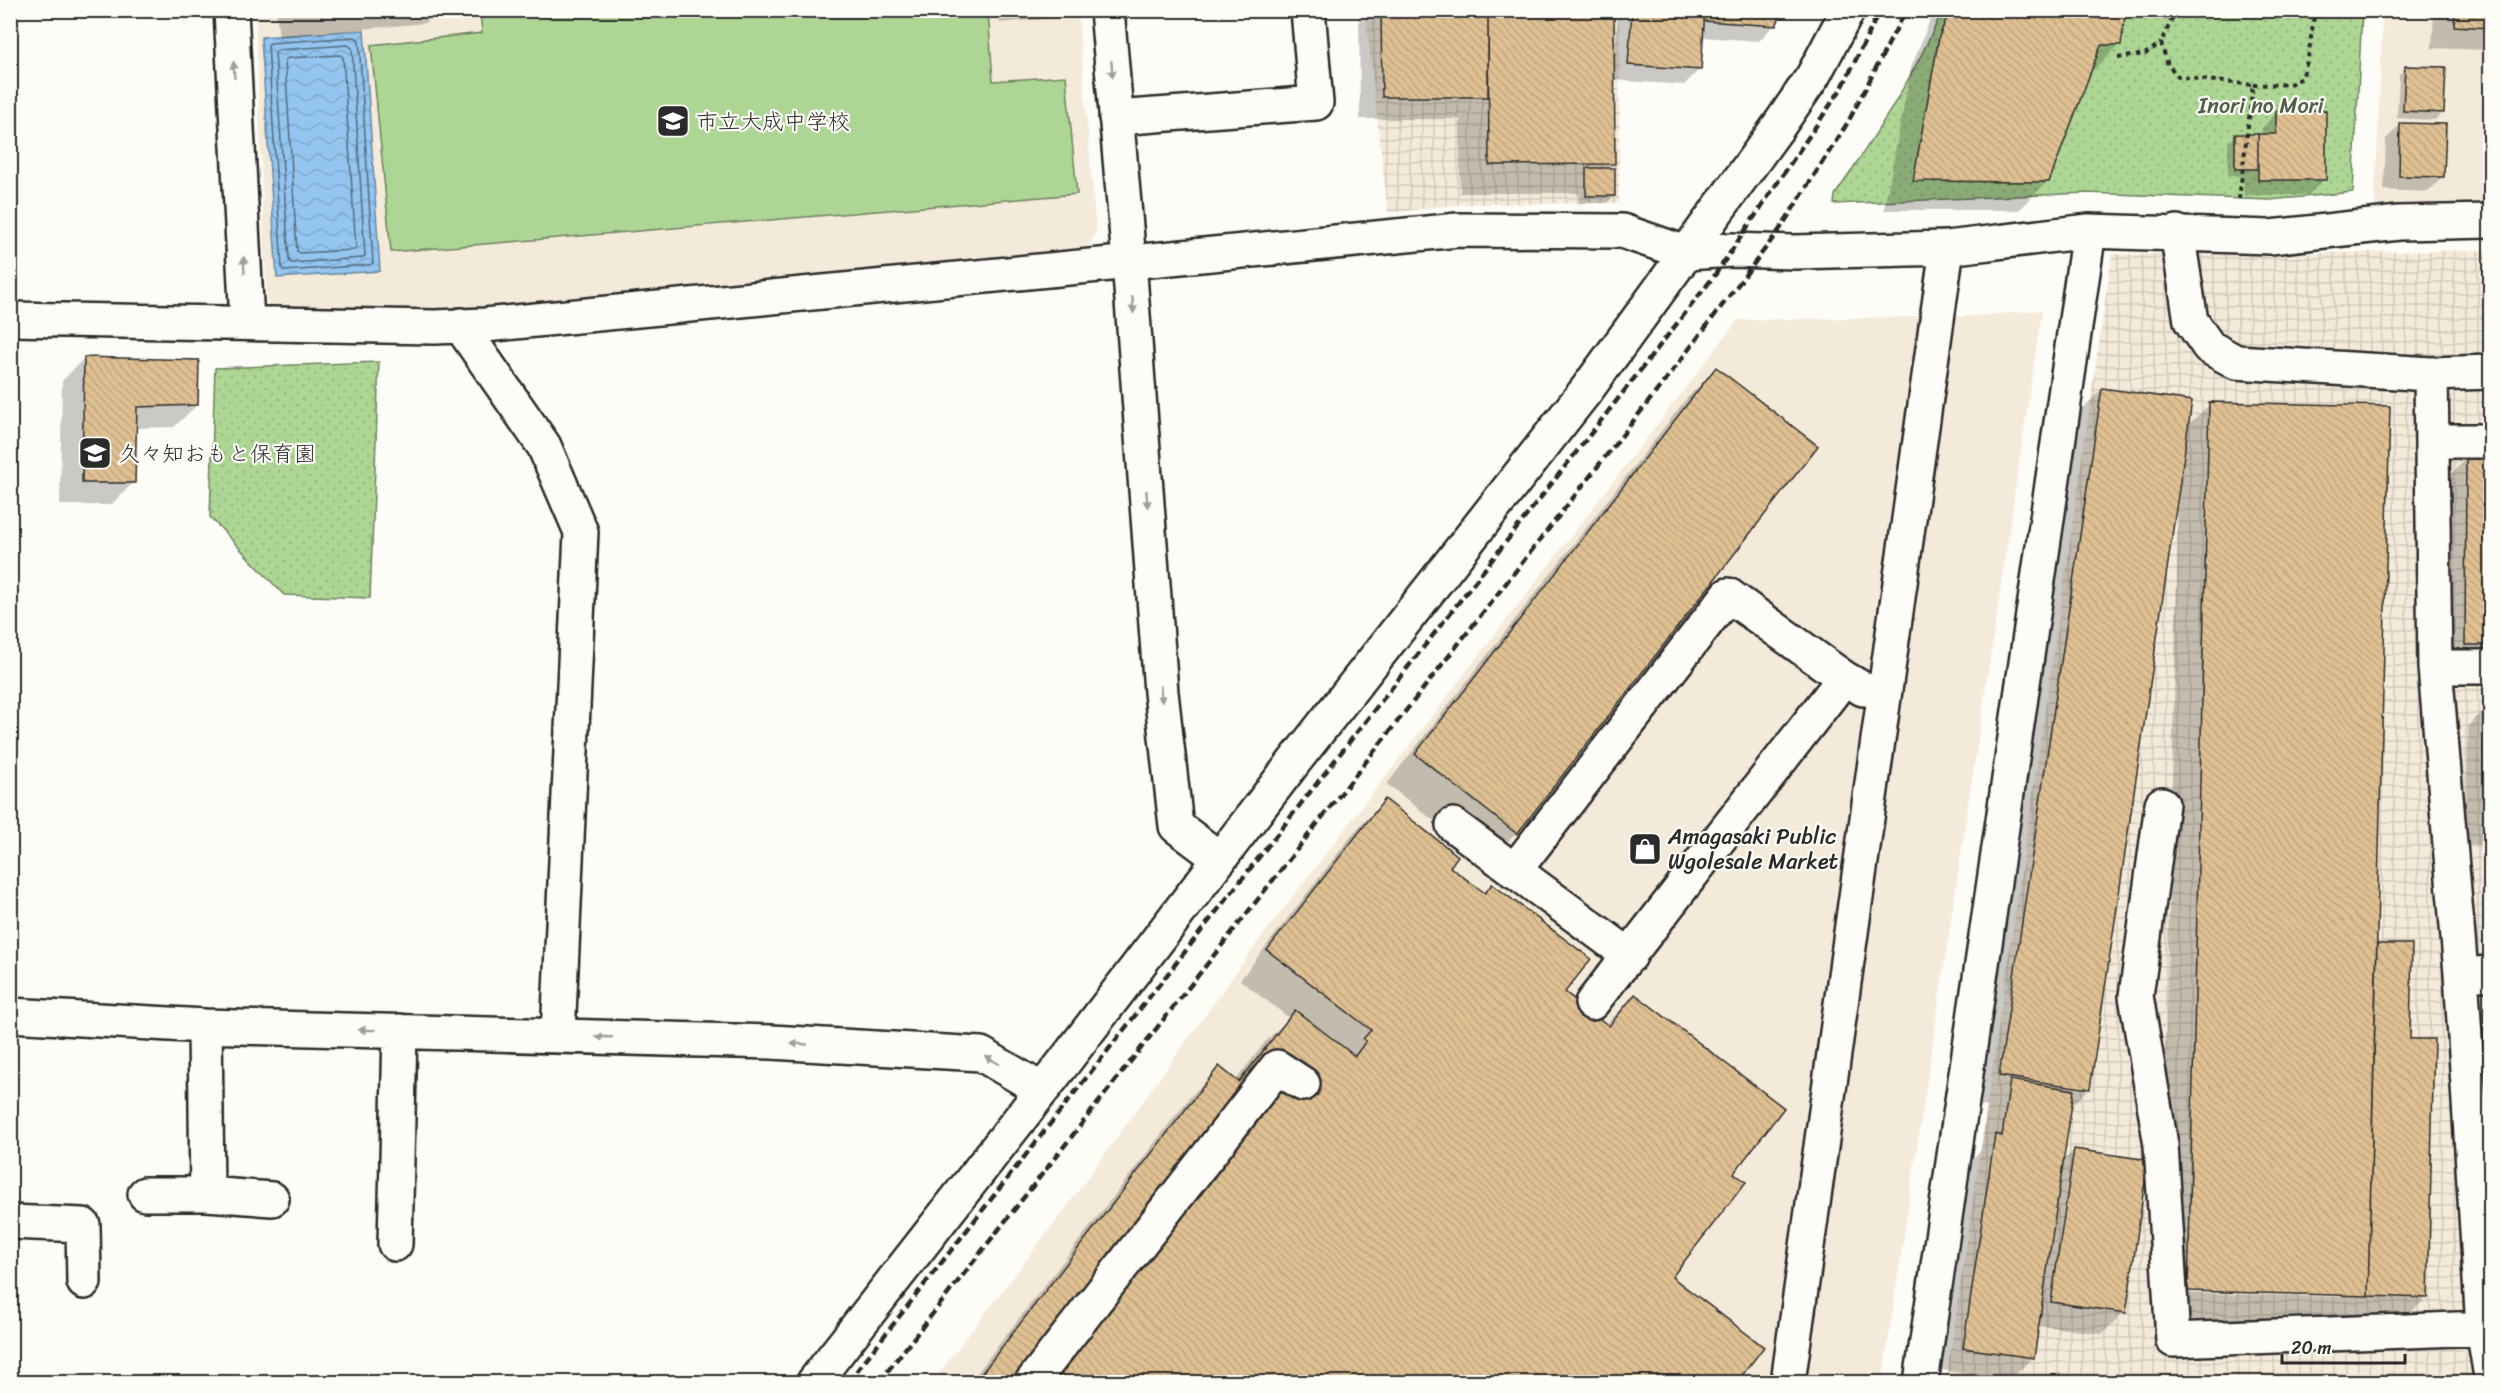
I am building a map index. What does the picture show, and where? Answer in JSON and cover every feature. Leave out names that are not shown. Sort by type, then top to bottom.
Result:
[{"type":"street","points":[[231,10],[247,323]]},
{"type":"street","points":[[1107,10],[1129,261],[1161,692],[1176,826],[1220,859]]},
{"type":"street","points":[[1116,118],[1316,103],[1308,10]]},
{"type":"street","points":[[814,1383],[1588,388],[1813,76],[1848,10]]},
{"type":"street","points":[[10,319],[460,326],[1458,230],[1622,231],[1686,253],[1732,250],[1794,252],[1947,248],[2089,231],[2177,232],[2270,237],[2399,223],[2490,221]]},
{"type":"street","points":[[1921,1383],[2089,231]]},
{"type":"street","points":[[2177,232],[2191,321],[2209,347],[2236,362],[2432,374],[2490,372]]},
{"type":"street","points":[[1788,1383],[1947,248]]},
{"type":"street","points":[[460,326],[544,446],[581,532],[558,1036]]},
{"type":"street","points":[[2432,374],[2435,667],[2476,973],[2483,1328],[2490,1371]]},
{"type":"street","points":[[2432,441],[2490,441]]},
{"type":"street","points":[[1515,871],[1728,595],[1844,678],[1884,702]]},
{"type":"street","points":[[2435,667],[2490,667]]},
{"type":"street","points":[[1592,1003],[1844,678]]},
{"type":"street","points":[[2162,804],[2136,996],[2161,1145],[2173,1340],[2483,1328]]},
{"type":"street","points":[[1453,825],[1629,956]]},
{"type":"street","points":[[10,1016],[205,1026],[771,1042],[981,1054],[1042,1090]]},
{"type":"street","points":[[205,1026],[207,1194]]},
{"type":"street","points":[[395,1244],[400,1031]]},
{"type":"street","points":[[1032,1383],[1277,1067],[1303,1084]]},
{"type":"street","points":[[145,1194],[207,1194],[272,1198]]},
{"type":"street","points":[[10,1222],[83,1225],[84,1282]]},
{"type":"path","points":[[2118,58],[2145,54],[2161,43],[2176,10]]},
{"type":"path","points":[[2161,43],[2168,65],[2179,77],[2253,85],[2290,84],[2302,78],[2308,58],[2315,10]]},
{"type":"path","points":[[2238,206],[2253,85]]},
{"type":"shaded area","name":"市立大成中学校","points":[[255,11],[1078,11],[1096,232],[1087,251],[482,312],[267,312]]},
{"type":"shaded area","points":[[1365,11],[1620,11],[1619,203],[1464,204],[1388,213]]},
{"type":"shaded area","points":[[2383,11],[2490,11],[2490,221],[2374,226]]},
{"type":"shaded area","points":[[2490,250],[2490,1382],[1946,1382],[2112,254]]},
{"type":"shaded area","name":"Amagasaki Public Wgolesale Market","points":[[2042,310],[1882,1382],[932,1382],[1063,1212],[1263,935],[1738,320],[1975,316]]},
{"type":"green space","points":[[480,11],[988,11],[993,81],[1066,76],[1077,194],[391,252],[371,45],[482,33]]},
{"type":"green space","name":"Inori no Mori","points":[[1942,11],[2362,11],[2353,192],[2270,200],[2086,193],[1834,204],[1835,195],[1906,83]]},
{"type":"green space","points":[[379,362],[370,598],[284,595],[210,517],[215,368]]},
{"type":"water","points":[[364,30],[380,271],[277,278],[261,37]]},
{"type":"building","points":[[1381,10],[1488,10],[1488,97],[1382,97]]},
{"type":"building","points":[[1488,10],[1614,10],[1615,164],[1489,165]]},
{"type":"building","points":[[1632,10],[1705,10],[1701,70],[1628,65]]},
{"type":"building","points":[[1705,10],[1783,10],[1776,26],[1704,21]]},
{"type":"building","points":[[1950,10],[2126,10],[2121,45],[2101,45],[2049,182],[1913,181],[1939,37]]},
{"type":"building","points":[[2455,10],[2490,10],[2490,28],[2454,26]]},
{"type":"building","points":[[2405,66],[2446,67],[2444,113],[2403,111]]},
{"type":"building","points":[[2326,110],[2326,180],[2258,180],[2258,134],[2276,134],[2276,111]]},
{"type":"building","points":[[2400,123],[2446,124],[2444,177],[2399,176]]},
{"type":"building","points":[[2235,134],[2258,134],[2258,169],[2235,169]]},
{"type":"building","points":[[1586,168],[1615,168],[1615,196],[1586,196]]},
{"type":"building","points":[[84,357],[199,360],[198,405],[137,407],[135,483],[82,483]]},
{"type":"building","points":[[1716,367],[1818,446],[1517,834],[1415,754]]},
{"type":"building","points":[[2102,388],[2192,401],[2090,1089],[1999,1076]]},
{"type":"building","points":[[2209,402],[2390,406],[2368,1296],[2188,1291]]},
{"type":"building","points":[[2466,457],[2490,457],[2490,645],[2465,645]]},
{"type":"building","points":[[1385,799],[1458,856],[1450,867],[1485,893],[1492,884],[1591,959],[1565,992],[1609,1026],[1635,994],[1784,1108],[1734,1173],[1746,1182],[1672,1277],[1764,1347],[1737,1382],[975,1382],[1219,1066],[1239,1082],[1295,1010],[1355,1056],[1366,1041],[1363,1039],[1371,1030],[1267,950]]},
{"type":"building","points":[[2377,944],[2412,944],[2410,1039],[2434,1039],[2428,1298],[2368,1296]]},
{"type":"building","points":[[2010,1080],[2074,1090],[2034,1358],[1963,1348],[1995,1134],[2002,1136]]},
{"type":"building","points":[[2074,1149],[2148,1160],[2126,1313],[2051,1302]]},
{"type":"railway","points":[[848,1382],[1715,275],[1843,86],[1880,10]]},
{"type":"railway","points":[[879,1382],[1671,373],[1780,229],[1848,122],[1906,10]]},
{"type":"place","name":"市立大成中学校","points":[[673,121]]},
{"type":"place","name":"久々知おもと保育園","points":[[95,453]]},
{"type":"place","name":"Amagasaki Public Wgolesale Market","points":[[1645,849]]}]
